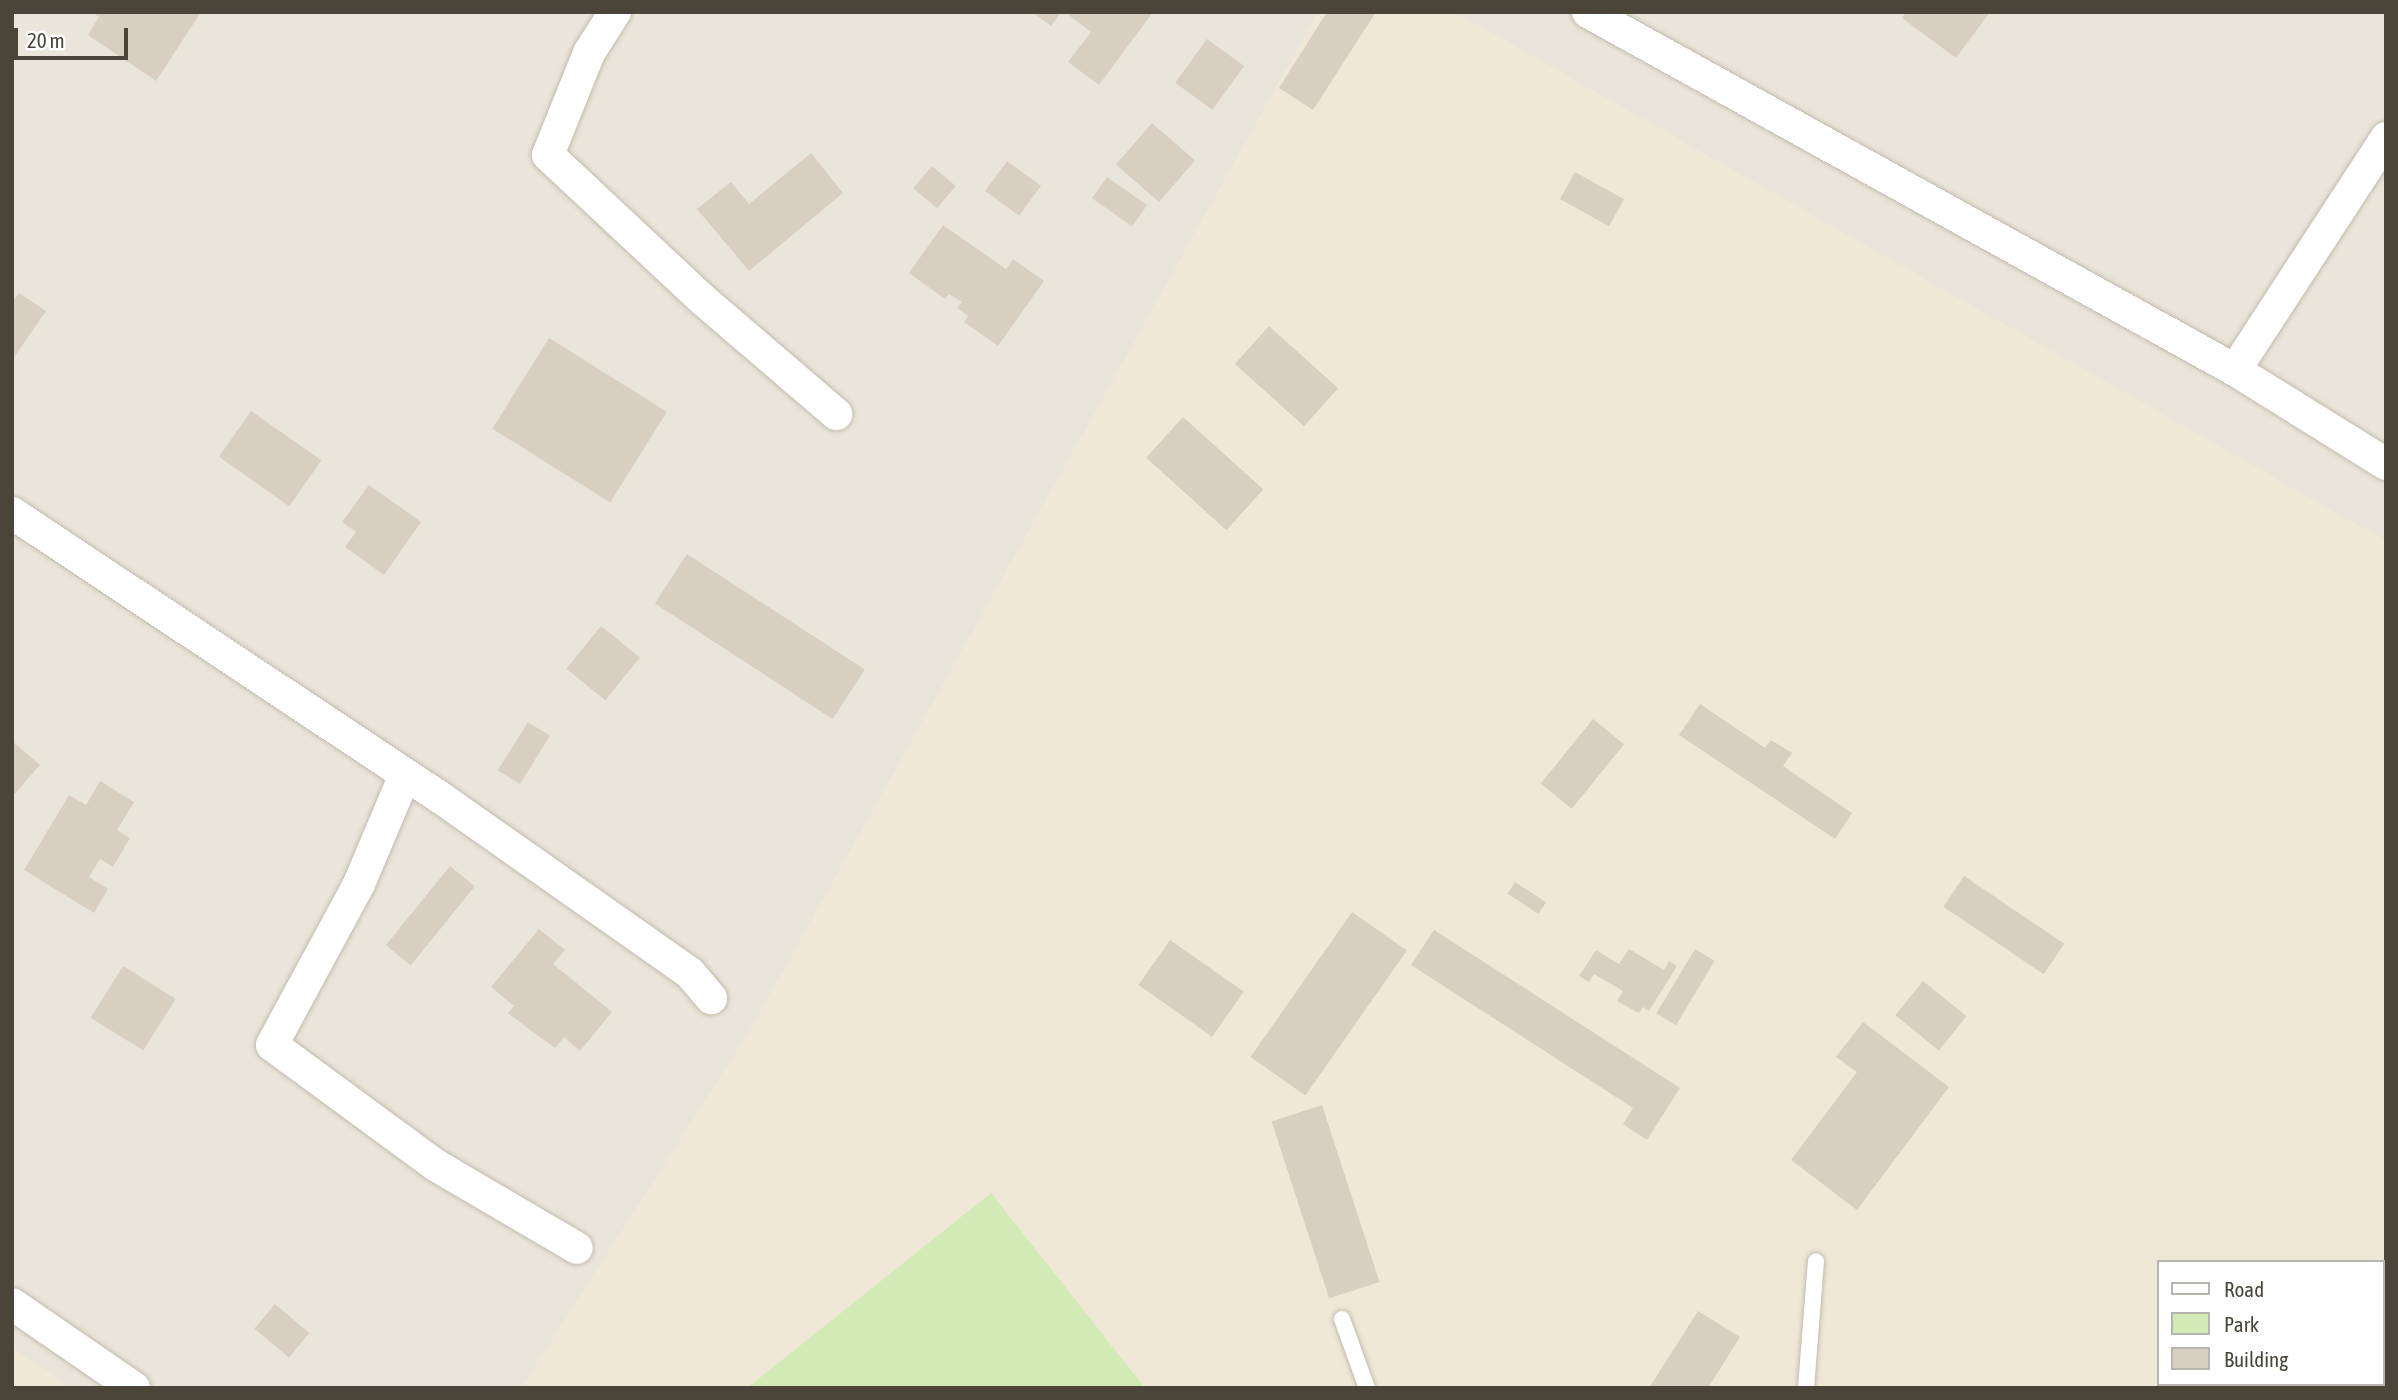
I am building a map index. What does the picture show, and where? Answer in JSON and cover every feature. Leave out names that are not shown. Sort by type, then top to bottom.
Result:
[{"type":"street","points":[[615,12],[589,53],[548,155],[702,299],[836,414]]},
{"type":"street","points":[[1588,12],[2235,370],[2386,464]]},
{"type":"street","points":[[2235,370],[2386,138]]},
{"type":"street","points":[[12,513],[405,775],[690,973],[711,998]]},
{"type":"street","points":[[405,775],[359,884],[272,1045],[437,1166],[577,1248]]},
{"type":"street","points":[[12,1304],[134,1388]]},
{"type":"lane","points":[[1806,1388],[1816,1261]]},
{"type":"lane","points":[[1342,1320],[1367,1388]]},
{"type":"shaded area","points":[[12,12],[2386,12],[2386,1388],[12,1388]]},
{"type":"shaded area","points":[[1318,12],[1455,12],[2386,541],[2386,1388],[521,1388],[749,1032]]},
{"type":"shaded area","points":[[12,1348],[74,1388],[12,1388]]},
{"type":"green space","points":[[991,1193],[1145,1388],[747,1388]]},
{"type":"building","points":[[92,12],[201,12],[156,81],[88,35],[99,17]]},
{"type":"building","points":[[1032,12],[1061,12],[1051,26]]},
{"type":"building","points":[[1065,12],[1153,12],[1099,85],[1068,62],[1091,32]]},
{"type":"building","points":[[1327,12],[1376,12],[1313,110],[1279,88]]},
{"type":"building","points":[[1906,12],[1990,12],[1956,58],[1902,18]]},
{"type":"building","points":[[1207,39],[1244,66],[1212,110],[1175,83]]},
{"type":"building","points":[[1152,123],[1195,160],[1159,202],[1116,165]]},
{"type":"building","points":[[811,153],[843,193],[749,271],[697,209],[731,182],[749,204]]},
{"type":"building","points":[[1007,161],[1041,186],[1019,216],[985,191]]},
{"type":"building","points":[[932,166],[956,186],[937,208],[913,188]]},
{"type":"building","points":[[1575,172],[1624,199],[1609,226],[1560,199]]},
{"type":"building","points":[[1107,177],[1147,205],[1132,226],[1092,198]]},
{"type":"building","points":[[943,225],[1006,269],[1013,259],[1044,281],[998,346],[964,322],[968,316],[957,308],[962,302],[949,294],[945,299],[909,273]]},
{"type":"building","points":[[19,293],[46,311],[12,360],[12,303]]},
{"type":"building","points":[[1269,326],[1338,388],[1304,426],[1235,364]]},
{"type":"building","points":[[549,338],[667,412],[610,502],[492,429]]},
{"type":"building","points":[[251,411],[321,460],[289,506],[219,457]]},
{"type":"building","points":[[1183,417],[1263,489],[1226,530],[1146,458]]},
{"type":"building","points":[[369,485],[421,522],[384,575],[345,547],[356,532],[342,522]]},
{"type":"building","points":[[687,554],[865,669],[833,719],[655,603]]},
{"type":"building","points":[[601,626],[640,657],[605,700],[566,669]]},
{"type":"building","points":[[1700,704],[1765,748],[1771,740],[1792,753],[1783,766],[1852,813],[1835,839],[1679,735]]},
{"type":"building","points":[[1593,719],[1624,744],[1572,809],[1541,784]]},
{"type":"building","points":[[528,722],[550,736],[520,784],[498,770]]},
{"type":"building","points":[[12,741],[40,765],[12,797]]},
{"type":"building","points":[[100,781],[134,802],[117,830],[130,838],[113,867],[100,859],[89,877],[108,889],[94,913],[24,870],[69,795],[86,805]]},
{"type":"building","points":[[450,866],[475,886],[411,965],[386,945]]},
{"type":"building","points":[[1964,876],[2064,944],[2044,974],[1943,907]]},
{"type":"building","points":[[1515,882],[1546,902],[1538,914],[1507,894]]},
{"type":"building","points":[[1352,912],[1407,950],[1305,1095],[1250,1057]]},
{"type":"building","points":[[539,929],[565,950],[553,964],[612,1012],[580,1051],[564,1037],[555,1048],[508,1013],[514,1006],[491,987]]},
{"type":"building","points":[[1434,930],[1680,1088],[1647,1140],[1623,1124],[1633,1108],[1411,965]]},
{"type":"building","points":[[1170,940],[1244,992],[1212,1037],[1138,985]]},
{"type":"building","points":[[1629,949],[1664,970],[1669,961],[1677,966],[1649,1011],[1643,1007],[1639,1013],[1617,1001],[1623,991],[1594,974],[1589,982],[1579,976],[1596,950],[1619,964]]},
{"type":"building","points":[[1695,949],[1715,961],[1676,1025],[1656,1013]]},
{"type":"building","points":[[123,966],[176,999],[143,1051],[91,1018]]},
{"type":"building","points":[[1923,981],[1967,1016],[1939,1050],[1895,1015]]},
{"type":"building","points":[[1863,1022],[1949,1087],[1857,1210],[1791,1160],[1857,1072],[1836,1057]]},
{"type":"building","points":[[1322,1105],[1379,1282],[1329,1298],[1272,1121]]},
{"type":"building","points":[[275,1304],[309,1333],[289,1357],[254,1329]]},
{"type":"building","points":[[1698,1311],[1740,1337],[1708,1388],[1649,1388]]}]
